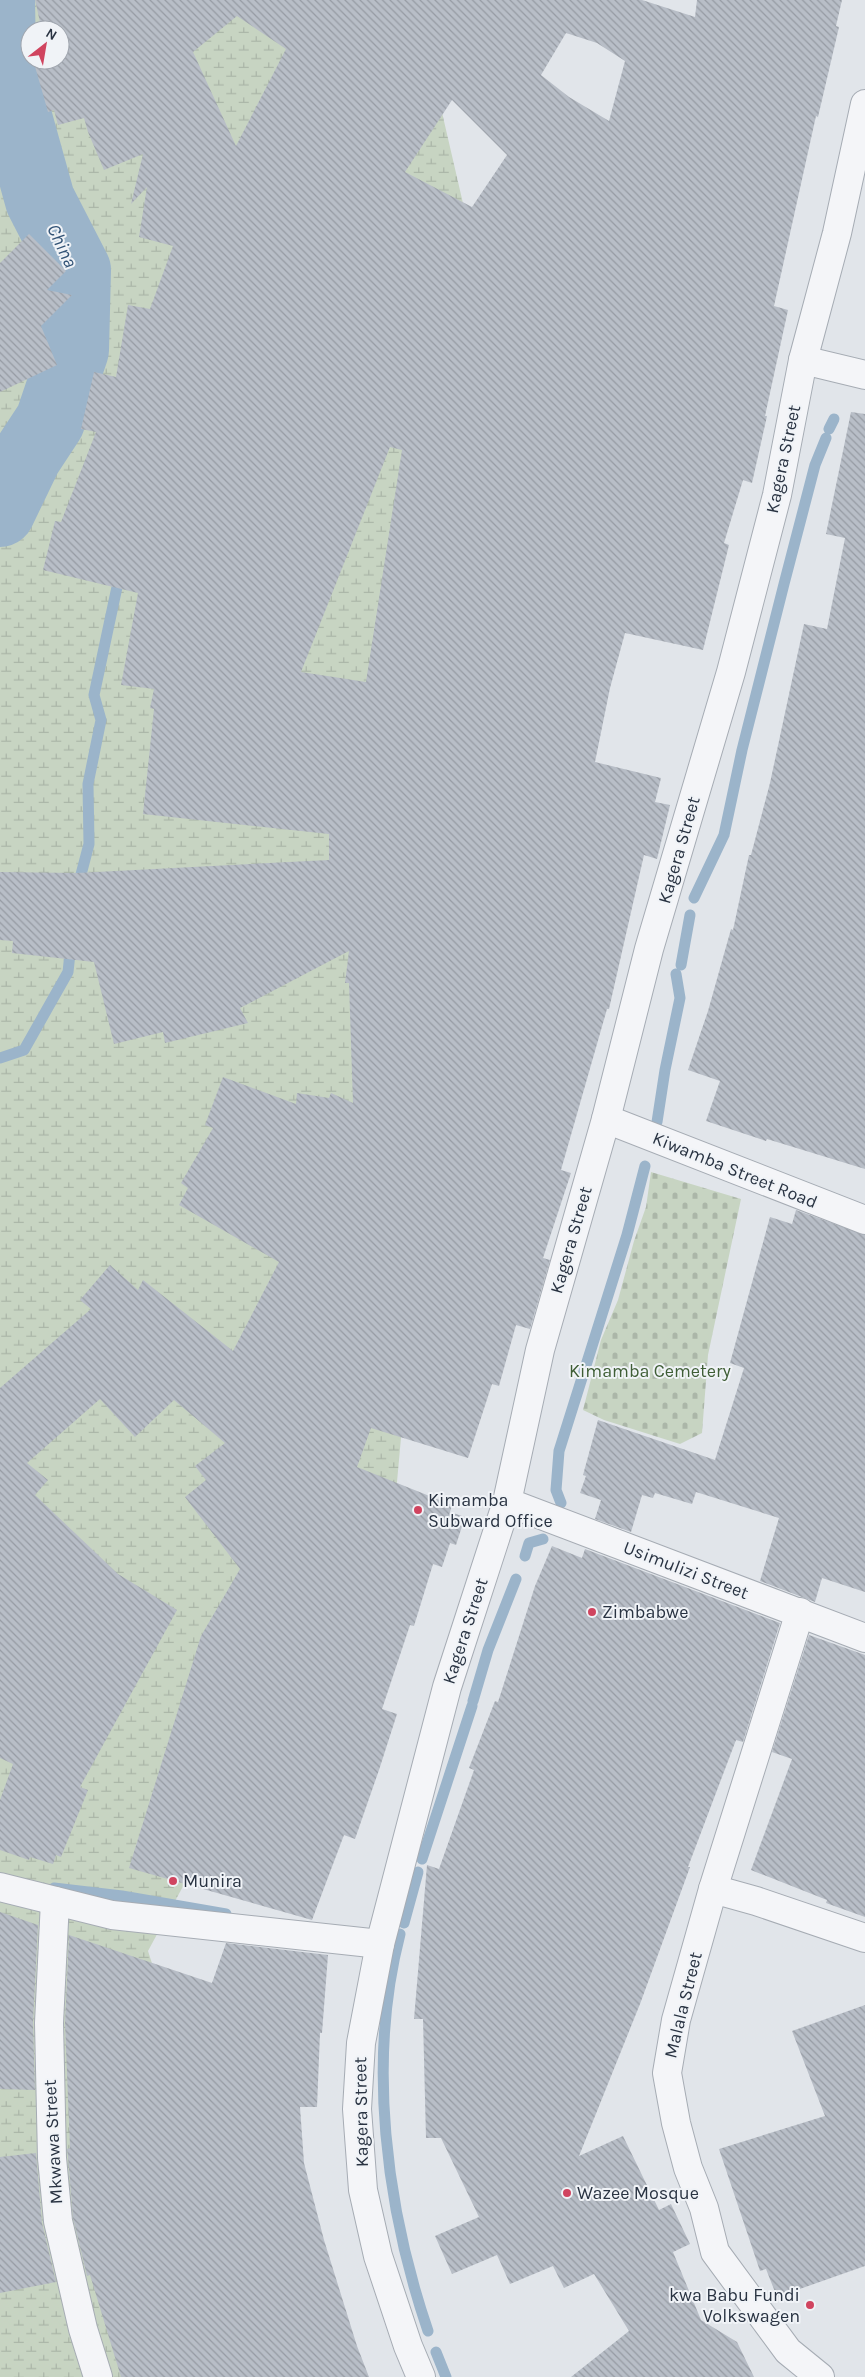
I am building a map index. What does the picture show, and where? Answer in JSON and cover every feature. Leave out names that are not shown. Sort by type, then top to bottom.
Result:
[{"type":"street","name":"Kagera Street","points":[[421,2377],[408,2346],[378,2256],[363,2190],[357,2109],[361,2043],[380,1944],[447,1687],[507,1502],[540,1350],[606,1119],[649,949],[731,672],[772,514],[803,360],[837,233],[865,104]]},
{"type":"street","points":[[803,360],[865,375]]},
{"type":"street","name":"Kiwamba Street Road","points":[[606,1119],[865,1220]]},
{"type":"street","name":"Usimulizi Street","points":[[507,1502],[865,1638]]},
{"type":"street","name":"Malala Street","points":[[800,1612],[713,1890],[676,2020],[667,2074],[676,2123],[688,2168],[704,2208],[715,2252],[788,2351],[820,2377]]},
{"type":"street","points":[[0,1887],[112,1915],[380,1944]]},
{"type":"street","points":[[713,1890],[756,1901],[865,1938]]},
{"type":"street","name":"Mkwawa Street","points":[[55,1901],[49,2023],[52,2158],[58,2221],[83,2329],[98,2377]]},
{"type":"green space","points":[[0,0],[416,0],[499,359],[396,1493],[148,1951],[226,2192],[200,2377],[0,2377]]},
{"type":"green space","name":"Kimamba Cemetery","points":[[651,1172],[741,1199],[708,1355],[702,1433],[680,1444],[604,1420],[583,1410],[601,1340],[618,1300],[634,1241],[646,1207]]},
{"type":"building","points":[[35,0],[642,0],[695,17],[697,0],[842,0],[836,26],[839,27],[818,117],[816,116],[774,306],[788,310],[765,416],[767,416],[752,483],[743,480],[724,543],[729,545],[703,650],[625,633],[610,688],[595,762],[661,778],[655,802],[670,805],[657,859],[644,855],[609,1009],[607,1009],[561,1170],[571,1173],[543,1258],[550,1260],[530,1329],[516,1325],[499,1386],[492,1384],[468,1458],[371,1428],[357,1467],[452,1505],[450,1512],[465,1517],[456,1545],[450,1543],[442,1567],[433,1564],[414,1626],[410,1625],[382,1709],[397,1714],[379,1770],[355,1839],[344,1835],[312,1920],[129,1868],[201,1636],[240,1569],[185,1497],[206,1480],[195,1466],[225,1443],[174,1400],[135,1437],[100,1399],[27,1463],[48,1480],[35,1495],[118,1574],[177,1610],[80,1787],[88,1790],[61,1857],[56,1855],[53,1864],[30,1857],[29,1860],[0,1850],[0,1800],[13,1764],[0,1758],[0,1388],[91,1309],[80,1300],[110,1265],[138,1290],[143,1280],[233,1351],[279,1262],[179,1205],[188,1188],[181,1183],[213,1128],[205,1125],[223,1077],[296,1104],[297,1093],[329,1098],[331,1093],[353,1103],[349,983],[345,983],[349,951],[240,1008],[248,1023],[165,1043],[163,1032],[114,1044],[94,962],[12,953],[13,941],[0,940],[0,872],[77,873],[329,860],[329,834],[143,814],[154,709],[150,708],[154,689],[121,685],[138,593],[43,570],[55,521],[61,522],[96,432],[81,429],[94,372],[116,377],[128,305],[150,309],[173,246],[139,237],[147,187],[131,204],[143,154],[104,170],[84,118],[58,125],[54,110],[48,112],[36,70],[70,70],[70,20],[40,20]],"holes":[[[237,16],[286,49],[236,146],[193,52]],[[566,33],[597,43],[625,61],[609,121],[569,97],[541,75]],[[452,100],[507,155],[472,207],[405,172]],[[390,447],[402,450],[366,682],[301,672]]]},
{"type":"building","points":[[29,234],[66,271],[47,290],[72,295],[41,326],[57,365],[0,392],[0,263]]},
{"type":"building","points":[[851,412],[865,414],[865,1169],[767,1139],[766,1141],[706,1121],[720,1081],[688,1070],[708,1011],[731,929],[733,930],[749,855],[751,855],[770,783],[804,624],[827,629],[845,538],[826,534]]},
{"type":"building","points":[[796,1210],[865,1235],[865,1592],[822,1578],[815,1602],[760,1581],[779,1518],[696,1492],[692,1504],[655,1493],[653,1498],[642,1495],[631,1532],[595,1519],[601,1500],[580,1493],[586,1476],[583,1475],[598,1420],[715,1460],[744,1368],[730,1363],[770,1217],[792,1224]]},
{"type":"building","points":[[552,1546],[582,1558],[585,1549],[780,1623],[743,1742],[736,1740],[688,1867],[690,1867],[640,2004],[579,2156],[623,2136],[659,2210],[671,2204],[690,2244],[673,2252],[701,2320],[737,2342],[754,2377],[571,2377],[629,2331],[594,2274],[564,2288],[553,2266],[510,2284],[497,2255],[452,2274],[435,2236],[479,2217],[441,2138],[426,2138],[423,2019],[414,2019],[427,1865],[439,1869],[474,1770],[469,1768],[495,1701],[498,1702],[535,1586]]},
{"type":"building","points":[[809,1635],[865,1655],[865,1917],[826,1903],[827,1900],[751,1870],[792,1759],[772,1752]]},
{"type":"building","points":[[0,1912],[38,1925],[33,2022],[35,2090],[0,2089]]},
{"type":"building","points":[[69,1935],[212,1983],[226,1943],[328,1955],[322,2033],[320,2033],[317,2107],[300,2107],[304,2163],[324,2240],[357,2346],[369,2377],[121,2377],[90,2275],[87,2276],[73,2218],[67,2149],[70,2148],[65,2023]]},
{"type":"building","points":[[865,2005],[865,2266],[777,2297],[766,2269],[760,2271],[719,2149],[825,2116],[792,2031]]},
{"type":"building","points":[[36,2153],[42,2223],[56,2282],[0,2293],[0,2157]]},
{"type":"waterway","name":"China","points":[[0,0],[1,60],[40,200],[76,270],[74,350],[50,421],[27,456],[0,512]]},
{"type":"waterway","points":[[829,429],[834,419]]},
{"type":"waterway","points":[[694,898],[724,835],[742,750],[784,584],[815,465],[826,438]]},
{"type":"waterway","points":[[78,886],[89,844],[88,784],[101,720],[94,695],[120,573]]},
{"type":"waterway","points":[[681,965],[690,915]]},
{"type":"waterway","points":[[0,1058],[24,1050],[68,972],[71,944]]},
{"type":"waterway","points":[[657,1122],[665,1070],[680,998],[676,974]]},
{"type":"waterway","points":[[561,1503],[556,1490],[559,1451],[627,1235],[645,1166]]},
{"type":"waterway","points":[[525,1556],[529,1543],[543,1539]]},
{"type":"waterway","points":[[473,1701],[488,1650],[516,1579]]},
{"type":"waterway","points":[[422,1859],[472,1706]]},
{"type":"waterway","points":[[404,1923],[418,1872]]},
{"type":"waterway","points":[[54,1888],[122,1896],[226,1914]]},
{"type":"waterway","points":[[400,1934],[390,1982],[385,2032],[383,2083],[386,2134],[392,2185],[401,2235],[413,2284],[428,2331]]},
{"type":"waterway","points":[[436,2352],[446,2377]]},
{"type":"place","name":"Kimamba Subward Office","points":[[418,1510]]},
{"type":"place","name":"Zimbabwe","points":[[592,1612]]},
{"type":"place","name":"Munira","points":[[173,1881]]},
{"type":"place","name":"Wazee Mosque","points":[[567,2193]]},
{"type":"place","name":"kwa Babu Fundi Volkswagen","points":[[810,2305]]}]
